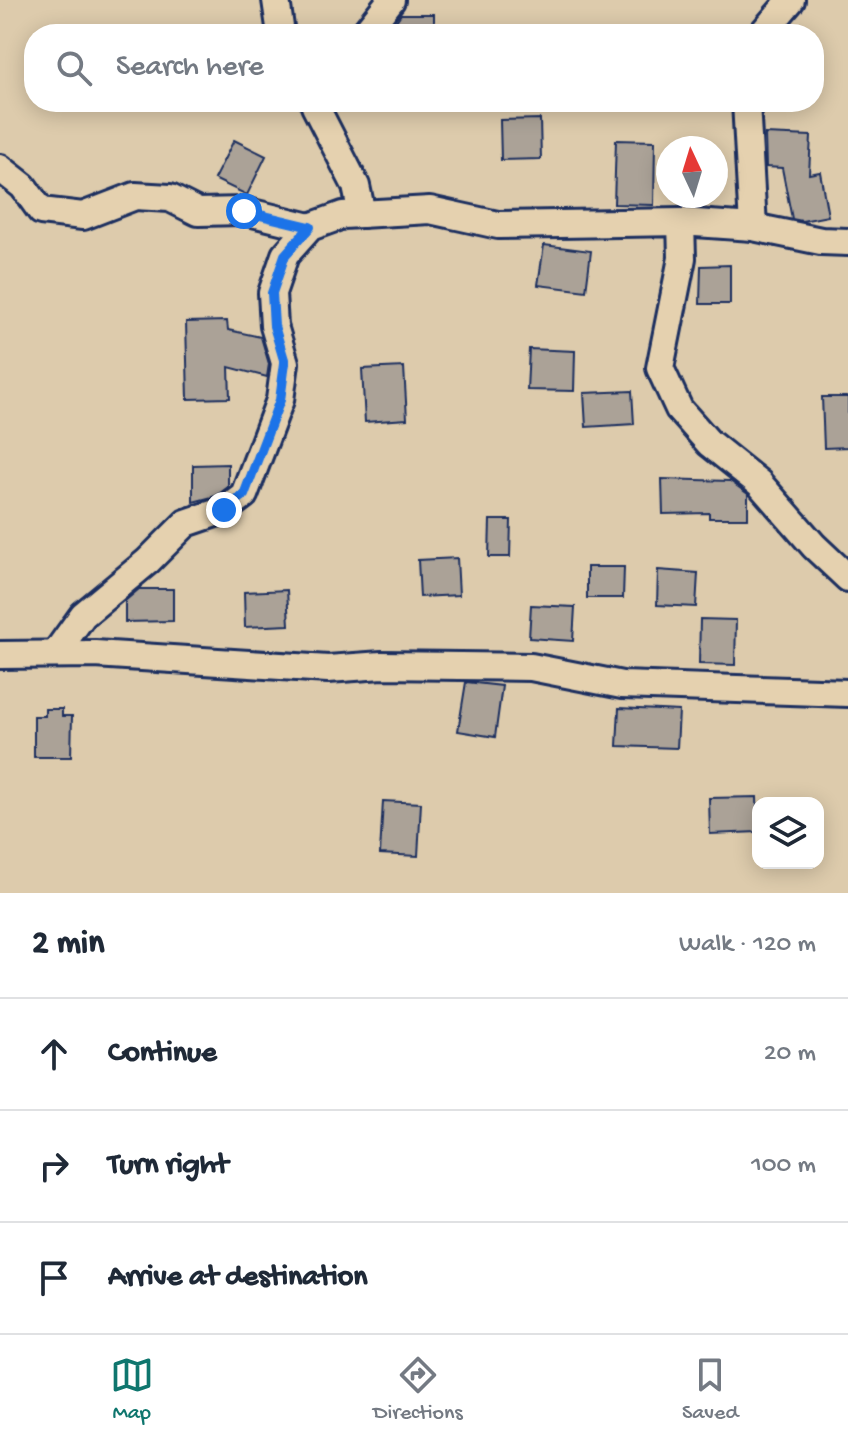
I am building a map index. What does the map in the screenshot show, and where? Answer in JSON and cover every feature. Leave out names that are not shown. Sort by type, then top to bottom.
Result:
[{"type":"street","points":[[276,0],[280,24]]},
{"type":"street","points":[[372,24],[391,0]]},
{"type":"street","points":[[771,24],[791,0]]},
{"type":"street","points":[[319,112],[356,186],[362,214]]},
{"type":"street","points":[[747,112],[753,227]]},
{"type":"street","points":[[0,168],[23,186],[41,211],[83,216],[135,196],[159,197],[170,198],[198,212],[244,211],[310,227]]},
{"type":"street","points":[[55,654],[83,615],[148,561],[186,523],[224,510],[244,495],[280,400],[285,363],[274,326],[272,293],[285,255],[310,227],[343,215],[430,210],[498,225],[681,222],[753,227],[821,241],[848,242]]},
{"type":"street","points":[[681,222],[682,258],[660,368],[679,409],[709,443],[759,483],[814,546],[848,578]]},
{"type":"street","points":[[0,655],[111,655],[328,669],[382,665],[531,667],[622,685],[848,693]]},
{"type":"building","points":[[401,14],[434,14],[434,24],[394,24]]},
{"type":"building","points":[[540,119],[541,159],[501,160],[500,120]]},
{"type":"building","points":[[765,134],[811,136],[809,174],[820,172],[828,216],[802,221],[792,219],[782,168],[766,167]]},
{"type":"building","points":[[234,140],[266,156],[247,195],[214,179]]},
{"type":"building","points":[[616,140],[655,141],[654,205],[614,204]]},
{"type":"building","points":[[544,245],[591,251],[586,291],[538,285]]},
{"type":"building","points":[[730,265],[730,304],[700,304],[701,266]]},
{"type":"building","points":[[227,321],[228,330],[261,337],[269,364],[267,377],[229,367],[230,398],[188,399],[186,322]]},
{"type":"building","points":[[529,349],[575,351],[574,391],[527,390]]},
{"type":"building","points":[[404,367],[407,419],[365,422],[362,369]]},
{"type":"building","points":[[632,391],[634,424],[586,427],[584,393]]},
{"type":"building","points":[[822,397],[848,397],[848,447],[824,448]]},
{"type":"building","points":[[228,464],[228,487],[216,496],[193,502],[193,465]]},
{"type":"building","points":[[662,479],[730,481],[748,494],[748,518],[709,518],[709,513],[663,514]]},
{"type":"building","points":[[490,520],[511,520],[510,557],[489,557]]},
{"type":"building","points":[[457,558],[459,595],[420,597],[418,560]]},
{"type":"building","points":[[587,567],[624,567],[623,598],[587,598]]},
{"type":"building","points":[[658,570],[698,573],[696,607],[657,605]]},
{"type":"building","points":[[139,589],[173,589],[173,621],[125,622],[125,601]]},
{"type":"building","points":[[287,590],[289,625],[245,627],[244,592]]},
{"type":"building","points":[[531,605],[575,607],[573,641],[529,638]]},
{"type":"building","points":[[700,619],[736,620],[735,665],[699,664]]},
{"type":"building","points":[[466,682],[502,686],[495,737],[458,731]]},
{"type":"building","points":[[619,708],[679,711],[677,748],[617,746]]},
{"type":"building","points":[[45,709],[62,709],[62,716],[72,716],[71,757],[34,757],[34,716],[45,716]]},
{"type":"building","points":[[752,797],[752,832],[710,834],[709,798]]},
{"type":"building","points":[[383,801],[421,803],[418,856],[380,854]]},
{"type":"route","points":[[224,510],[244,495],[280,400],[285,363],[274,326],[272,293],[285,255],[310,227],[244,211]]}]
